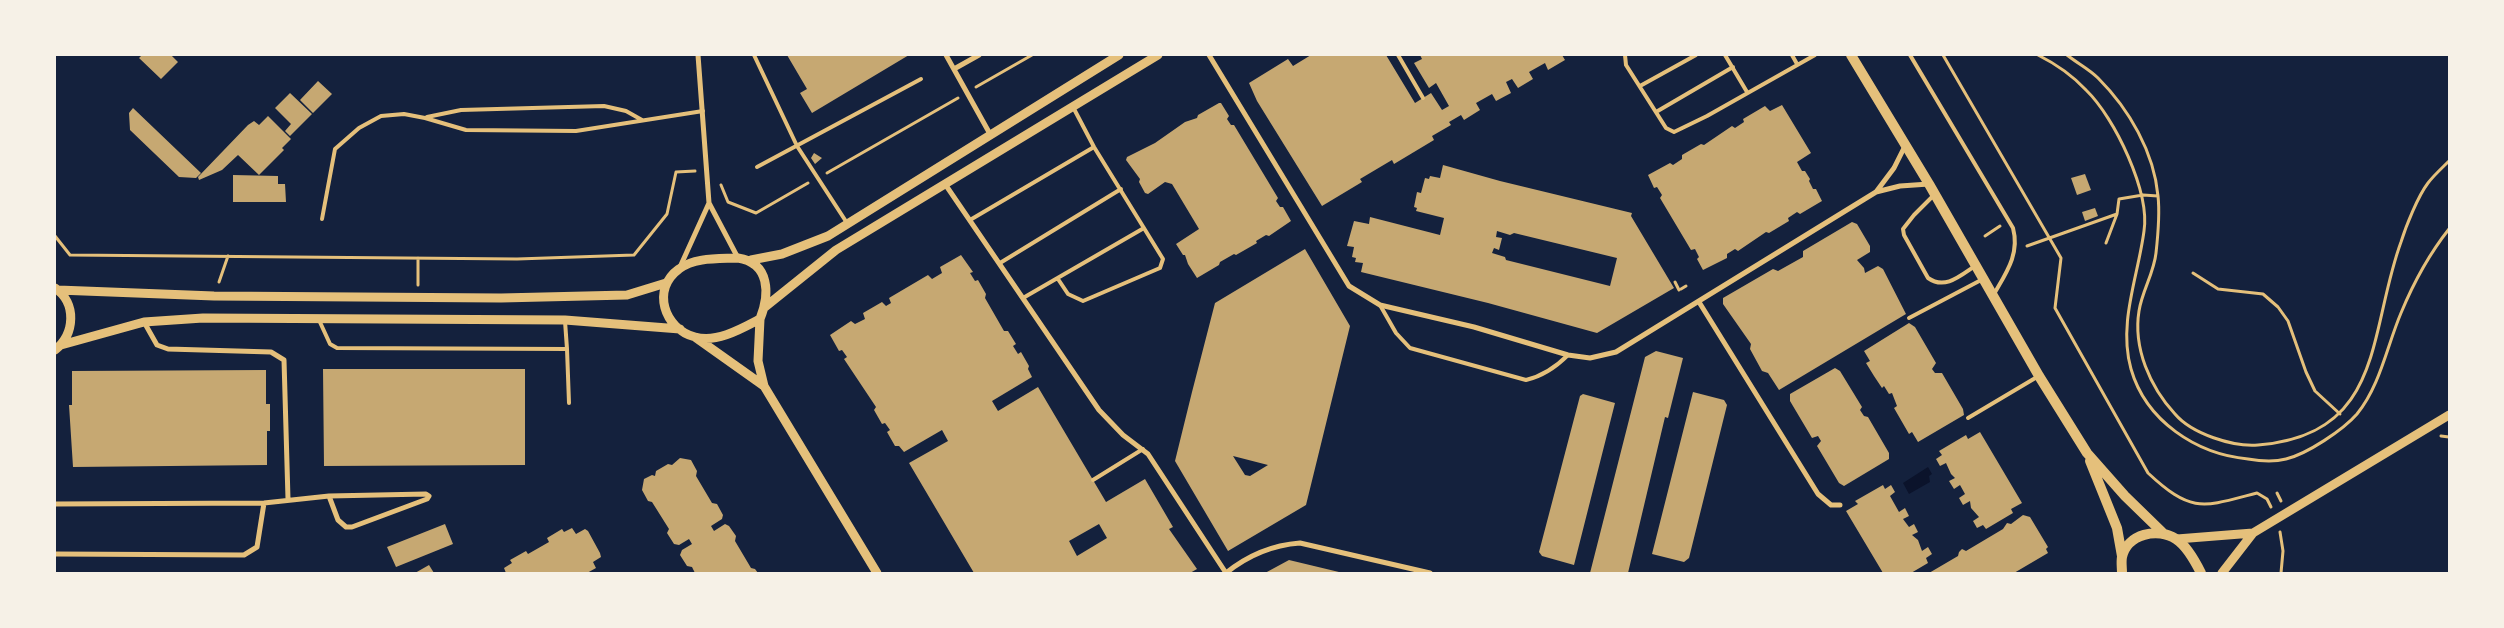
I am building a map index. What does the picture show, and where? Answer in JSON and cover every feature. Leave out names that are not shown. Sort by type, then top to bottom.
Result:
[{"type":"main road","points":[[1852,55],[1935,194],[2039,376],[2087,453],[2125,496],[2162,532],[2177,539],[2192,556],[2201,573]]},
{"type":"main road","points":[[2087,453],[2117,528],[2122,556],[2122,573]]},
{"type":"main road","points":[[2122,556],[2133,541],[2147,533],[2162,532]]},
{"type":"street","points":[[698,55],[709,203],[738,258]]},
{"type":"street","points":[[946,55],[990,134]]},
{"type":"street","points":[[954,69],[979,55]]},
{"type":"street","points":[[765,306],[836,250],[1158,55]]},
{"type":"street","points":[[1209,55],[1349,286],[1380,305],[1474,327],[1568,355],[1590,358],[1616,352],[1876,192],[1900,186],[1929,184]]},
{"type":"street","points":[[679,269],[702,260],[738,258],[751,260],[782,254],[810,244],[847,223],[1115,56]]},
{"type":"street","points":[[1876,192],[1894,168],[1905,146]]},
{"type":"street","points":[[945,184],[1099,410],[1123,435],[1148,454],[1226,573],[1235,565],[1266,550],[1283,544],[1300,543],[1430,573]]},
{"type":"street","points":[[57,289],[214,296],[627,295],[666,283],[679,269],[709,203]]},
{"type":"street","points":[[751,260],[760,270],[766,284],[765,306],[760,319],[758,361],[764,386],[878,573]]},
{"type":"street","points":[[666,283],[663,298],[666,316],[680,329],[695,337],[764,386]]},
{"type":"street","points":[[57,289],[70,309],[71,320],[68,333],[58,347]]},
{"type":"street","points":[[1700,302],[1818,494],[1832,504],[1840,505]]},
{"type":"street","points":[[58,347],[144,322],[203,318],[565,320],[680,329]]},
{"type":"street","points":[[695,337],[716,337],[737,331],[760,319]]},
{"type":"street","points":[[144,322],[157,345],[168,349],[271,352],[284,360],[288,499]]},
{"type":"street","points":[[2222,573],[2253,533],[2449,415]]},
{"type":"street","points":[[55,504],[264,503],[329,496],[426,494],[428,496],[427,499],[352,527],[346,527],[338,520],[329,496]]},
{"type":"street","points":[[55,554],[244,555],[257,547],[264,503]]},
{"type":"street","points":[[2177,539],[2253,533]]},
{"type":"lane","points":[[754,55],[797,146],[847,223]]},
{"type":"lane","points":[[1398,55],[1423,98]]},
{"type":"lane","points":[[1625,55],[1626,65],[1666,128],[1674,132],[1815,55]]},
{"type":"lane","points":[[1640,86],[1696,55]]},
{"type":"lane","points":[[1725,55],[1747,92]]},
{"type":"lane","points":[[1792,55],[1797,64]]},
{"type":"lane","points":[[1910,55],[2008,220],[2016,237],[2015,254],[1993,296]]},
{"type":"lane","points":[[1656,112],[1732,67]]},
{"type":"lane","points":[[757,167],[921,79]]},
{"type":"lane","points":[[425,118],[461,110],[604,106],[626,112],[643,120]]},
{"type":"lane","points":[[1058,279],[1068,294],[1083,301],[1160,268],[1163,259],[1094,147],[1074,107]]},
{"type":"lane","points":[[322,219],[335,149],[358,128],[381,116],[404,114],[466,130],[576,131],[703,112]]},
{"type":"lane","points":[[970,220],[1094,147]]},
{"type":"lane","points":[[1000,263],[1121,189]]},
{"type":"lane","points":[[1935,194],[1903,229],[1928,278],[1934,282],[1950,282],[1976,266]]},
{"type":"lane","points":[[1023,298],[1144,228]]},
{"type":"lane","points":[[1910,318],[1983,279]]},
{"type":"lane","points":[[1380,305],[1396,333],[1410,348],[1526,380],[1539,377],[1568,355]]},
{"type":"lane","points":[[319,320],[330,344],[337,348],[567,349]]},
{"type":"lane","points":[[565,320],[569,403]]},
{"type":"lane","points":[[1968,418],[2039,376]]},
{"type":"lane","points":[[1093,480],[1142,450]]},
{"type":"path","points":[[55,236],[70,255],[518,259],[634,255],[668,214],[676,172],[716,170],[728,202],[756,213],[1032,55]]},
{"type":"path","points":[[1943,55],[2061,258],[2055,308],[2148,473],[2166,490],[2186,502],[2208,506],[2257,493],[2267,499],[2276,518],[2283,551],[2281,573]]},
{"type":"path","points":[[2038,55],[2058,65],[2104,110],[2143,195],[2145,229],[2128,310],[2126,339],[2131,368],[2139,392],[2154,412],[2184,438],[2208,452],[2234,458],[2264,461],[2286,459],[2309,450],[2357,414],[2384,361],[2400,314],[2417,279],[2449,229]]},
{"type":"path","points":[[2067,55],[2097,77],[2124,108],[2148,157],[2158,196],[2156,255],[2139,311],[2138,337],[2144,366],[2162,399],[2176,417],[2211,438],[2248,446],[2277,443],[2302,437],[2340,414],[2361,383],[2373,354],[2401,242],[2427,184],[2449,161]]},
{"type":"path","points":[[2106,243],[2117,214],[2119,199],[2143,195],[2158,196]]},
{"type":"path","points":[[2016,246],[2026,246],[2117,214]]},
{"type":"path","points":[[1985,236],[2008,220]]},
{"type":"path","points":[[214,296],[228,256]]},
{"type":"path","points":[[418,258],[418,297]]},
{"type":"path","points":[[2193,273],[2218,289],[2263,294],[2278,307],[2288,321],[2306,372],[2316,391],[2340,414]]},
{"type":"path","points":[[1675,282],[1680,290],[1686,286]]},
{"type":"water","points":[[1928,467],[1932,474],[1929,476],[1930,482],[1909,494],[1903,483]]},
{"type":"building","points":[[142,55],[171,55],[178,62],[161,79],[139,58]]},
{"type":"building","points":[[787,55],[909,55],[812,113],[800,93],[807,89]]},
{"type":"building","points":[[1311,55],[1386,55],[1415,103],[1431,93],[1442,110],[1449,106],[1436,83],[1429,88],[1414,63],[1422,59],[1420,55],[1562,55],[1565,60],[1548,70],[1545,63],[1529,72],[1533,79],[1518,88],[1512,79],[1506,82],[1511,93],[1496,101],[1492,94],[1476,103],[1480,110],[1464,120],[1461,115],[1449,122],[1451,125],[1432,136],[1434,140],[1394,164],[1392,160],[1360,179],[1362,182],[1322,206],[1257,101],[1249,83],[1288,59],[1293,66]]},
{"type":"building","points":[[318,81],[332,94],[313,113],[300,100]]},
{"type":"building","points":[[290,93],[312,114],[290,136],[285,131],[291,124],[275,108]]},
{"type":"building","points":[[1221,103],[1229,116],[1227,119],[1231,125],[1234,125],[1278,198],[1276,201],[1280,207],[1283,207],[1291,221],[1269,236],[1266,235],[1256,241],[1257,243],[1220,262],[1219,265],[1197,278],[1188,264],[1185,255],[1183,255],[1176,244],[1199,229],[1172,184],[1165,182],[1148,194],[1145,193],[1139,182],[1140,179],[1126,160],[1127,157],[1155,143],[1185,122],[1197,118],[1198,115]]},
{"type":"building","points":[[1782,105],[1811,153],[1797,162],[1802,171],[1805,171],[1813,189],[1816,189],[1822,201],[1800,214],[1797,212],[1788,218],[1789,221],[1769,233],[1766,232],[1738,251],[1735,249],[1727,254],[1727,258],[1703,270],[1697,259],[1699,257],[1695,249],[1691,250],[1660,198],[1662,195],[1657,187],[1654,188],[1648,175],[1670,163],[1673,165],[1682,159],[1682,155],[1701,144],[1704,145],[1732,126],[1735,128],[1744,122],[1743,119],[1765,106],[1770,111]]},
{"type":"building","points":[[133,108],[201,173],[196,178],[179,177],[130,130],[129,113]]},
{"type":"building","points":[[268,116],[291,139],[282,148],[284,150],[259,175],[238,155],[222,170],[199,180],[198,177],[248,125],[254,121],[259,125]]},
{"type":"building","points":[[814,153],[822,158],[815,164],[811,158]]},
{"type":"building","points":[[1443,165],[1632,213],[1631,216],[1674,288],[1597,333],[1488,303],[1361,272],[1363,263],[1355,262],[1356,258],[1352,257],[1354,247],[1347,246],[1354,221],[1369,224],[1370,217],[1440,235],[1444,218],[1416,211],[1417,208],[1414,207],[1417,192],[1421,193],[1425,178],[1429,179],[1430,176],[1440,178]],"holes":[[[1497,231],[1510,235],[1514,233],[1617,258],[1610,286],[1506,260],[1505,257],[1492,253],[1494,248],[1499,250],[1502,238],[1496,237]]]},
{"type":"building","points":[[2085,174],[2091,190],[2077,195],[2071,178]]},
{"type":"building","points":[[233,175],[278,176],[278,184],[285,184],[286,202],[233,202]]},
{"type":"building","points":[[2095,208],[2098,216],[2085,221],[2082,212]]},
{"type":"building","points":[[1852,222],[1857,224],[1870,246],[1870,252],[1857,260],[1864,268],[1865,273],[1878,266],[1883,269],[1906,314],[1779,390],[1768,373],[1762,371],[1750,349],[1751,344],[1723,304],[1723,298],[1773,269],[1778,271],[1803,257],[1803,251]]},
{"type":"building","points":[[1305,249],[1350,326],[1306,505],[1228,551],[1175,461],[1215,303]],"holes":[[[1233,456],[1268,465],[1250,476],[1245,475]]]},
{"type":"building","points":[[961,255],[973,272],[970,273],[975,281],[978,280],[986,294],[985,298],[1004,331],[1008,331],[1016,344],[1013,346],[1018,354],[1021,352],[1029,366],[1028,369],[1032,377],[992,401],[998,411],[1038,387],[1106,502],[1145,479],[1173,527],[1169,529],[1197,569],[1190,573],[974,573],[909,463],[948,441],[942,430],[904,452],[899,446],[895,446],[887,432],[890,430],[885,423],[882,424],[874,410],[876,407],[844,359],[847,357],[842,350],[839,351],[830,335],[851,321],[855,324],[865,319],[863,313],[882,302],[886,306],[891,303],[889,298],[928,275],[932,279],[942,273],[940,267]],"holes":[[[1099,524],[1107,538],[1077,556],[1069,541]]]},
{"type":"building","points":[[1909,323],[1915,327],[1936,363],[1932,369],[1935,373],[1942,373],[1963,409],[1964,415],[1918,442],[1912,432],[1909,434],[1894,408],[1897,406],[1892,393],[1889,394],[1884,386],[1882,388],[1866,363],[1870,361],[1864,351]]},
{"type":"building","points":[[1656,351],[1683,358],[1668,418],[1665,417],[1628,573],[1590,573],[1645,357]]},
{"type":"building","points":[[1835,368],[1840,371],[1862,407],[1860,410],[1864,416],[1868,417],[1889,453],[1889,459],[1844,486],[1839,483],[1817,446],[1821,441],[1818,436],[1812,438],[1790,401],[1790,394]]},
{"type":"building","points":[[323,369],[525,369],[525,465],[324,466]]},
{"type":"building","points":[[266,370],[266,404],[270,404],[270,431],[267,431],[267,465],[73,467],[69,405],[72,405],[72,371]]},
{"type":"building","points":[[1693,392],[1724,400],[1727,405],[1689,558],[1684,562],[1652,554]]},
{"type":"building","points":[[1583,394],[1615,403],[1574,565],[1542,556],[1539,552],[1580,396]]},
{"type":"building","points":[[1980,432],[2022,503],[2011,509],[2013,513],[1986,529],[1983,525],[1977,528],[1973,521],[1979,517],[1971,508],[1970,501],[1963,505],[1959,498],[1965,494],[1960,485],[1954,489],[1949,481],[1955,478],[1946,463],[1940,466],[1936,459],[1942,455],[1939,451],[1966,435],[1968,439]]},
{"type":"building","points":[[680,458],[691,460],[697,471],[696,476],[712,503],[717,504],[723,515],[722,519],[711,526],[714,531],[725,524],[729,526],[736,536],[735,541],[751,568],[755,569],[758,573],[695,573],[692,567],[687,566],[680,555],[682,550],[692,544],[689,539],[679,545],[674,544],[667,533],[669,529],[642,490],[644,479],[652,475],[655,476],[656,471],[668,464],[672,465]]},
{"type":"building","points":[[1883,485],[1885,489],[1891,485],[1895,492],[1890,496],[1899,512],[1905,508],[1909,516],[1903,519],[1909,527],[1914,524],[1918,532],[1912,535],[1918,540],[1922,551],[1928,547],[1932,554],[1926,558],[1928,563],[1911,573],[1883,573],[1846,511],[1858,504],[1855,501]]},
{"type":"building","points":[[2023,515],[2030,517],[2048,547],[2046,549],[2048,553],[2014,573],[1929,573],[1958,556],[1962,549],[1966,551],[2003,529],[2007,523],[2011,524]]},
{"type":"building","points":[[445,524],[453,544],[396,567],[387,547]]},
{"type":"building","points":[[572,528],[576,534],[585,529],[588,531],[601,557],[593,562],[596,568],[587,573],[506,573],[504,568],[512,563],[510,560],[526,551],[528,554],[549,542],[547,538],[562,529],[564,532]]},
{"type":"building","points":[[1289,560],[1339,572],[1339,573],[1265,573]]},
{"type":"building","points":[[429,565],[434,573],[415,573]]}]
